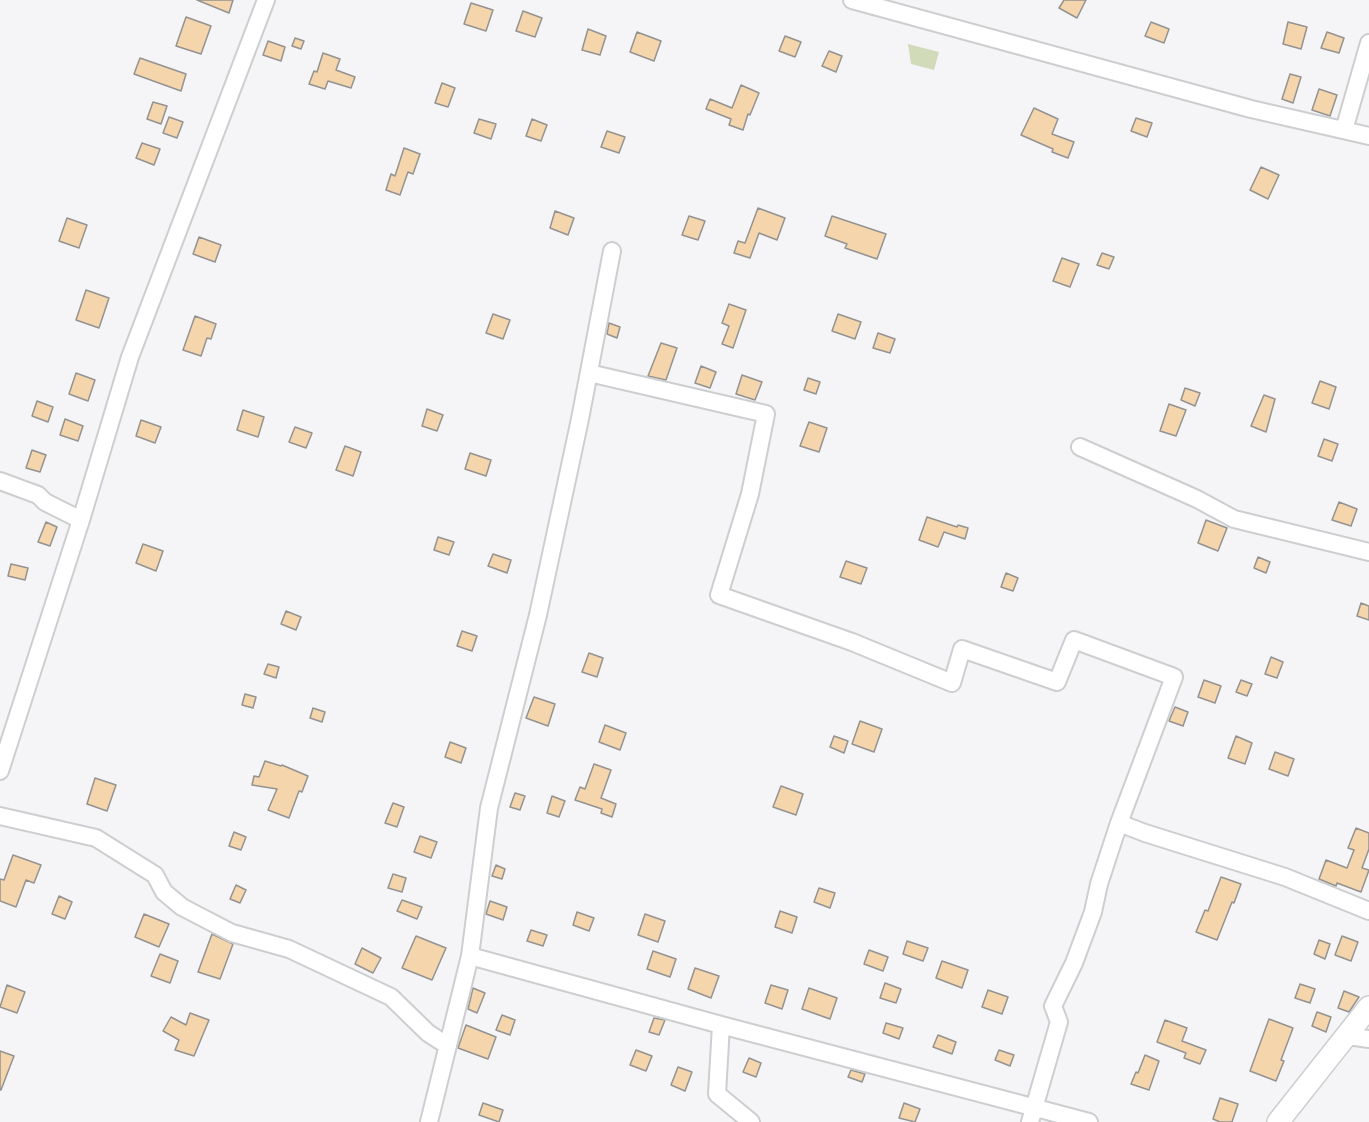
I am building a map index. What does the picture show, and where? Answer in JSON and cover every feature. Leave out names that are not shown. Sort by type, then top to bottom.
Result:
[{"type":"main road","points":[[1278,1122],[1359,1037],[1369,1007]]},
{"type":"street","points":[[0,771],[81,520],[130,357],[266,0]]},
{"type":"street","points":[[852,0],[1251,109],[1369,136]]},
{"type":"street","points":[[1344,130],[1369,44]]},
{"type":"street","points":[[429,1122],[470,956],[489,808],[538,615],[612,251]]},
{"type":"street","points":[[589,373],[765,414],[750,494],[719,595],[852,642],[952,683],[962,649],[1057,682],[1074,640],[1174,677],[1119,823],[1099,884],[1090,922],[1074,963],[1053,1006],[1059,1022],[1032,1114]]},
{"type":"street","points":[[1080,447],[1234,519],[1369,552]]},
{"type":"street","points":[[0,481],[38,495],[45,502],[81,520]]},
{"type":"street","points":[[0,816],[96,838],[154,875],[164,892],[182,907],[232,933],[289,949],[391,997],[428,1033],[448,1046]]},
{"type":"street","points":[[1119,823],[1285,877],[1369,911]]},
{"type":"street","points":[[470,956],[1032,1114],[1089,1122]]},
{"type":"street","points":[[721,1026],[717,1094],[751,1122]]},
{"type":"green space","points":[[908,44],[939,52],[934,70],[911,64]]},
{"type":"building","points":[[197,0],[233,0],[229,13]]},
{"type":"building","points":[[1064,0],[1086,0],[1077,18],[1059,8]]},
{"type":"building","points":[[471,3],[493,10],[486,31],[464,24]]},
{"type":"building","points":[[523,11],[542,18],[535,37],[516,31]]},
{"type":"building","points":[[186,17],[211,26],[201,54],[176,46]]},
{"type":"building","points":[[1151,22],[1169,29],[1164,43],[1145,36]]},
{"type":"building","points":[[1288,22],[1307,27],[1301,49],[1283,44]]},
{"type":"building","points":[[588,29],[606,36],[600,55],[582,50]]},
{"type":"building","points":[[637,32],[661,41],[654,61],[630,52]]},
{"type":"building","points":[[1327,32],[1344,38],[1339,53],[1321,48]]},
{"type":"building","points":[[785,36],[801,42],[795,57],[779,51]]},
{"type":"building","points":[[295,38],[304,41],[301,49],[292,46]]},
{"type":"building","points":[[268,41],[285,47],[281,61],[263,55]]},
{"type":"building","points":[[829,51],[842,56],[836,72],[822,66]]},
{"type":"building","points":[[323,53],[340,59],[336,70],[355,77],[351,88],[328,81],[325,89],[309,84],[314,71],[317,72]]},
{"type":"building","points":[[140,58],[186,74],[181,91],[134,74]]},
{"type":"building","points":[[1290,74],[1301,77],[1293,103],[1282,99]]},
{"type":"building","points":[[442,83],[455,88],[448,107],[435,103]]},
{"type":"building","points":[[741,85],[759,93],[743,130],[729,125],[731,119],[706,109],[710,99],[732,108]]},
{"type":"building","points":[[1319,89],[1337,95],[1330,116],[1312,110]]},
{"type":"building","points":[[153,102],[167,106],[161,124],[147,119]]},
{"type":"building","points":[[1034,108],[1058,119],[1052,134],[1074,142],[1068,158],[1021,135]]},
{"type":"building","points":[[169,117],[183,122],[177,138],[163,133]]},
{"type":"building","points":[[1136,118],[1152,123],[1147,137],[1131,131]]},
{"type":"building","points":[[479,119],[496,124],[491,139],[474,133]]},
{"type":"building","points":[[532,119],[547,125],[541,141],[526,136]]},
{"type":"building","points":[[607,131],[625,137],[619,153],[601,147]]},
{"type":"building","points":[[142,143],[160,149],[154,165],[136,158]]},
{"type":"building","points":[[404,148],[420,154],[413,174],[408,172],[400,195],[386,190],[391,174],[395,176]]},
{"type":"building","points":[[1261,167],[1279,175],[1268,199],[1250,190]]},
{"type":"building","points":[[758,208],[785,218],[777,240],[759,233],[750,258],[734,253],[738,241],[745,243]]},
{"type":"building","points":[[555,211],[574,218],[568,235],[550,228]]},
{"type":"building","points":[[689,216],[705,221],[698,240],[682,235]]},
{"type":"building","points":[[832,216],[886,234],[877,259],[845,248],[847,244],[825,236]]},
{"type":"building","points":[[67,218],[87,225],[79,248],[59,241]]},
{"type":"building","points":[[199,237],[221,245],[215,262],[193,254]]},
{"type":"building","points":[[1102,253],[1114,257],[1109,269],[1097,265]]},
{"type":"building","points":[[1062,258],[1079,264],[1070,287],[1053,281]]},
{"type":"building","points":[[86,290],[109,298],[99,328],[76,320]]},
{"type":"building","points":[[729,304],[746,310],[733,348],[722,344],[729,326],[722,323]]},
{"type":"building","points":[[493,314],[510,320],[503,339],[486,333]]},
{"type":"building","points":[[838,314],[861,322],[855,339],[832,331]]},
{"type":"building","points":[[195,316],[216,324],[211,339],[207,338],[201,356],[183,350]]},
{"type":"building","points":[[609,323],[620,327],[617,338],[607,334]]},
{"type":"building","points":[[878,333],[895,339],[890,353],[873,348]]},
{"type":"building","points":[[661,343],[677,348],[666,380],[648,376]]},
{"type":"building","points":[[701,366],[716,372],[710,388],[695,383]]},
{"type":"building","points":[[76,373],[95,380],[88,401],[69,394]]},
{"type":"building","points":[[742,375],[762,382],[755,400],[736,394]]},
{"type":"building","points":[[808,378],[820,382],[816,394],[804,390]]},
{"type":"building","points":[[1320,381],[1336,387],[1329,409],[1312,403]]},
{"type":"building","points":[[1185,388],[1200,393],[1195,406],[1181,400]]},
{"type":"building","points":[[1264,395],[1275,399],[1266,432],[1251,426]]},
{"type":"building","points":[[37,401],[53,407],[48,422],[32,416]]},
{"type":"building","points":[[1169,404],[1186,410],[1176,436],[1160,431]]},
{"type":"building","points":[[427,409],[443,415],[437,431],[422,426]]},
{"type":"building","points":[[243,410],[264,417],[258,437],[237,430]]},
{"type":"building","points":[[65,419],[83,426],[78,441],[60,435]]},
{"type":"building","points":[[141,420],[161,427],[155,443],[136,436]]},
{"type":"building","points":[[809,422],[827,428],[819,452],[800,446]]},
{"type":"building","points":[[295,427],[312,433],[306,448],[289,442]]},
{"type":"building","points":[[1324,439],[1338,444],[1332,461],[1318,456]]},
{"type":"building","points":[[345,446],[361,452],[353,476],[336,470]]},
{"type":"building","points":[[32,450],[46,455],[40,472],[26,468]]},
{"type":"building","points":[[470,453],[491,460],[486,476],[465,469]]},
{"type":"building","points":[[1339,502],[1357,509],[1351,526],[1332,520]]},
{"type":"building","points":[[927,517],[957,527],[958,525],[968,528],[965,539],[944,532],[938,547],[919,540]]},
{"type":"building","points":[[1206,520],[1227,528],[1218,551],[1198,543]]},
{"type":"building","points":[[46,522],[57,527],[50,546],[38,542]]},
{"type":"building","points":[[438,537],[454,542],[449,555],[434,550]]},
{"type":"building","points":[[143,544],[163,551],[156,571],[136,563]]},
{"type":"building","points":[[493,554],[511,560],[507,573],[488,566]]},
{"type":"building","points":[[1258,557],[1270,562],[1266,573],[1254,568]]},
{"type":"building","points":[[846,561],[867,568],[861,584],[840,577]]},
{"type":"building","points":[[11,564],[28,568],[25,580],[8,576]]},
{"type":"building","points":[[1006,573],[1018,578],[1013,591],[1001,587]]},
{"type":"building","points":[[1361,603],[1369,606],[1369,620],[1357,616]]},
{"type":"building","points":[[286,611],[301,617],[296,630],[281,624]]},
{"type":"building","points":[[462,631],[477,636],[472,651],[457,646]]},
{"type":"building","points":[[589,653],[603,658],[597,677],[582,672]]},
{"type":"building","points":[[1271,657],[1283,662],[1277,678],[1265,674]]},
{"type":"building","points":[[268,664],[279,667],[276,678],[264,674]]},
{"type":"building","points":[[1204,680],[1221,686],[1215,703],[1198,697]]},
{"type":"building","points":[[1241,680],[1252,684],[1247,696],[1236,692]]},
{"type":"building","points":[[245,694],[256,697],[253,708],[242,705]]},
{"type":"building","points":[[534,697],[555,704],[548,726],[526,718]]},
{"type":"building","points":[[1175,707],[1188,712],[1183,726],[1169,721]]},
{"type":"building","points":[[313,708],[325,712],[322,722],[310,718]]},
{"type":"building","points":[[860,721],[882,729],[874,752],[852,744]]},
{"type":"building","points":[[605,725],[626,733],[620,750],[599,742]]},
{"type":"building","points":[[834,736],[848,741],[844,753],[830,747]]},
{"type":"building","points":[[1236,736],[1252,743],[1245,764],[1228,758]]},
{"type":"building","points":[[450,742],[466,748],[461,763],[445,757]]},
{"type":"building","points":[[1275,752],[1294,759],[1288,776],[1269,769]]},
{"type":"building","points":[[265,761],[282,765],[308,776],[302,792],[299,791],[289,818],[268,810],[277,789],[252,785],[254,776],[259,777]]},
{"type":"building","points":[[594,764],[611,770],[601,798],[616,804],[612,817],[601,813],[602,809],[575,800],[580,787],[585,789]]},
{"type":"building","points":[[95,778],[116,785],[107,811],[87,804]]},
{"type":"building","points":[[781,786],[803,794],[796,815],[773,807]]},
{"type":"building","points":[[515,793],[525,796],[520,810],[510,807]]},
{"type":"building","points":[[552,796],[565,801],[559,817],[547,813]]},
{"type":"building","points":[[393,803],[404,807],[397,827],[385,823]]},
{"type":"building","points":[[1356,828],[1369,833],[1369,849],[1362,868],[1369,870],[1361,892],[1319,879],[1326,860],[1347,868],[1354,850],[1348,848]]},
{"type":"building","points":[[234,832],[246,837],[241,850],[229,846]]},
{"type":"building","points":[[420,836],[437,842],[431,858],[414,852]]},
{"type":"building","points":[[13,855],[41,865],[34,883],[26,880],[16,907],[0,901],[0,879],[4,880]]},
{"type":"building","points":[[496,865],[505,869],[502,879],[492,876]]},
{"type":"building","points":[[393,874],[406,878],[402,892],[388,888]]},
{"type":"building","points":[[1221,877],[1241,884],[1217,940],[1196,932],[1205,910],[1208,911]]},
{"type":"building","points":[[236,885],[246,890],[240,903],[230,899]]},
{"type":"building","points":[[819,888],[835,893],[830,908],[814,902]]},
{"type":"building","points":[[59,896],[72,902],[65,919],[52,914]]},
{"type":"building","points":[[402,900],[422,907],[417,919],[397,911]]},
{"type":"building","points":[[490,901],[507,907],[503,920],[486,914]]},
{"type":"building","points":[[780,911],[797,917],[792,933],[775,927]]},
{"type":"building","points":[[577,912],[594,918],[589,931],[573,925]]},
{"type":"building","points":[[144,914],[169,924],[159,947],[135,937]]},
{"type":"building","points":[[645,914],[665,921],[658,942],[638,935]]},
{"type":"building","points":[[531,930],[547,935],[543,946],[527,941]]},
{"type":"building","points":[[212,934],[233,944],[220,979],[198,972]]},
{"type":"building","points":[[416,936],[446,948],[432,980],[402,968]]},
{"type":"building","points":[[1342,936],[1358,942],[1351,961],[1335,955]]},
{"type":"building","points":[[1319,940],[1330,944],[1325,959],[1314,954]]},
{"type":"building","points":[[907,941],[928,948],[923,961],[903,954]]},
{"type":"building","points":[[362,948],[381,958],[373,973],[355,964]]},
{"type":"building","points":[[869,950],[888,957],[883,971],[864,964]]},
{"type":"building","points":[[653,951],[676,959],[670,977],[647,969]]},
{"type":"building","points":[[160,954],[178,961],[170,983],[151,976]]},
{"type":"building","points":[[942,961],[968,970],[962,988],[936,978]]},
{"type":"building","points":[[695,968],[719,976],[711,998],[688,989]]},
{"type":"building","points":[[885,983],[901,989],[896,1003],[880,998]]},
{"type":"building","points":[[1300,984],[1315,989],[1310,1003],[1295,998]]},
{"type":"building","points":[[7,985],[25,992],[17,1013],[0,1007]]},
{"type":"building","points":[[771,985],[788,990],[782,1009],[765,1003]]},
{"type":"building","points":[[473,988],[485,993],[477,1013],[468,1009]]},
{"type":"building","points":[[809,988],[837,998],[830,1019],[802,1009]]},
{"type":"building","points":[[988,990],[1008,997],[1002,1014],[982,1007]]},
{"type":"building","points":[[1344,991],[1359,997],[1349,1012],[1338,1008]]},
{"type":"building","points":[[1317,1012],[1331,1017],[1326,1032],[1312,1026]]},
{"type":"building","points":[[190,1013],[209,1020],[194,1056],[175,1050],[179,1040],[163,1031],[171,1017],[186,1025]]},
{"type":"building","points":[[502,1015],[515,1020],[510,1035],[496,1030]]},
{"type":"building","points":[[654,1018],[665,1020],[659,1035],[649,1032]]},
{"type":"building","points":[[1269,1019],[1293,1028],[1276,1081],[1250,1071]]},
{"type":"building","points":[[1165,1020],[1187,1028],[1182,1041],[1206,1050],[1200,1064],[1184,1058],[1186,1053],[1157,1042]]},
{"type":"building","points":[[886,1023],[903,1028],[899,1039],[883,1033]]},
{"type":"building","points":[[466,1025],[496,1037],[488,1059],[458,1048]]},
{"type":"building","points":[[938,1035],[956,1042],[952,1054],[933,1047]]},
{"type":"building","points":[[636,1050],[652,1056],[646,1071],[630,1065]]},
{"type":"building","points":[[999,1050],[1014,1055],[1010,1066],[995,1060]]},
{"type":"building","points":[[0,1051],[14,1056],[1,1090],[0,1090]]},
{"type":"building","points":[[1145,1055],[1159,1061],[1149,1090],[1131,1084]]},
{"type":"building","points":[[749,1058],[761,1063],[756,1077],[743,1072]]},
{"type":"building","points":[[678,1067],[692,1072],[685,1091],[671,1085]]},
{"type":"building","points":[[851,1070],[865,1074],[862,1082],[848,1077]]},
{"type":"building","points":[[1220,1098],[1238,1104],[1232,1122],[1220,1122],[1213,1119]]},
{"type":"building","points":[[483,1103],[503,1110],[499,1122],[479,1115]]},
{"type":"building","points":[[904,1103],[920,1109],[915,1122],[899,1118]]}]
